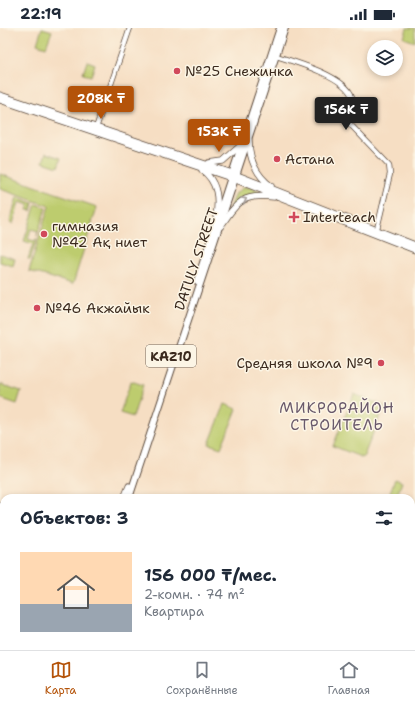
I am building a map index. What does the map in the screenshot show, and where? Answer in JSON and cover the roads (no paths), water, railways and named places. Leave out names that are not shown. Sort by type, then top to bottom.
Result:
[{"type":"highway","name":"DATULY STREET","points":[[127,494],[131,487],[234,176],[249,140],[274,55],[280,28]]},
{"type":"highway","name":"DATULY STREET","points":[[234,176],[242,144],[285,28]]},
{"type":"highway","points":[[131,487],[131,494]]},
{"type":"main road","points":[[0,95],[95,130]]},
{"type":"main road","points":[[0,100],[278,191],[415,250]]},
{"type":"main road","points":[[249,140],[249,153],[255,166],[266,182],[278,191]]},
{"type":"main road","points":[[196,163],[220,163],[234,153],[242,144]]},
{"type":"main road","points":[[196,163],[208,175],[216,189],[217,227]]},
{"type":"main road","points":[[234,176],[290,201],[415,245]]},
{"type":"main road","points":[[217,227],[235,206],[245,199],[258,195],[290,201]]},
{"type":"street","points":[[95,130],[130,28]]},
{"type":"street","points":[[274,55],[324,72],[351,95],[352,101],[348,122],[389,165],[390,174],[376,232]]},
{"type":"place","name":"№25 Снежинка","points":[[177,71]]},
{"type":"place","name":"Астана","points":[[277,159]]},
{"type":"place","name":"Interteach","points":[[294,217]]},
{"type":"place","name":"гимназия №42 Ақ ниет","points":[[44,234]]},
{"type":"place","name":"№46 Акжайык","points":[[37,308]]},
{"type":"place","name":"Средняя школа №9","points":[[381,363]]},
{"type":"district","name":"МИКРОРАЙОН СТРОИТЕЛЬ","points":[[337,416]]}]
